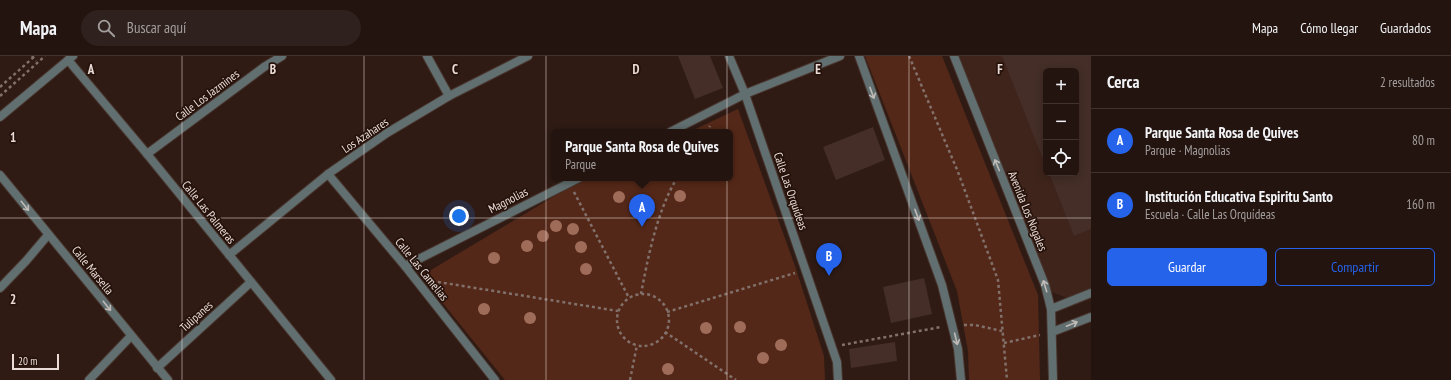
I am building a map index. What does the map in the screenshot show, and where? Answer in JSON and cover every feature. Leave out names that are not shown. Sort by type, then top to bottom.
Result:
[{"type":"street","name":"Calle Los Jazmines","points":[[147,154],[264,67],[282,56]]},
{"type":"street","points":[[427,56],[449,96]]},
{"type":"street","name":"Los Azahares","points":[[229,255],[328,174],[387,133],[449,96],[528,56]]},
{"type":"street","name":"Calle Las Orquídeas","points":[[729,56],[745,94],[832,347],[837,362],[838,380]]},
{"type":"street","points":[[676,129],[745,94],[840,56]]},
{"type":"street","points":[[859,56],[942,285],[958,349],[961,380]]},
{"type":"street","name":"Avenida Los Nogales","points":[[954,56],[1045,285],[1051,309],[1053,380]]},
{"type":"street","name":"Calle Las Palmeras","points":[[70,58],[331,380]]},
{"type":"street","points":[[0,117],[70,58]]},
{"type":"street","name":"Calle Las Camelias","points":[[328,174],[414,277],[495,380]]},
{"type":"street","name":"Calle Marsella","points":[[0,176],[168,380]]},
{"type":"street","name":"Magnolias","points":[[405,266],[574,181]]},
{"type":"street","points":[[0,288],[48,235]]},
{"type":"street","name":"Tulipanes","points":[[157,368],[251,282]]},
{"type":"street","points":[[1051,309],[1091,292]]},
{"type":"street","points":[[1052,332],[1091,317]]},
{"type":"street","points":[[89,380],[131,336]]},
{"type":"path","points":[[32,56],[37,62]]},
{"type":"path","points":[[0,87],[35,56]]},
{"type":"path","points":[[0,96],[45,56]]},
{"type":"path","points":[[909,56],[958,172],[998,280],[1007,380]]},
{"type":"path","points":[[641,294],[648,254],[669,191],[675,181]]},
{"type":"path","points":[[570,183],[629,298]]},
{"type":"path","points":[[667,312],[794,273]]},
{"type":"path","points":[[414,277],[618,311]]},
{"type":"path","points":[[636,294],[641,294],[653,296],[660,300],[667,312],[668,323],[665,332],[653,343],[637,345],[622,336],[617,320],[618,311],[623,304],[636,294]]},
{"type":"path","points":[[832,347],[952,325],[975,326],[1002,331]]},
{"type":"path","points":[[665,332],[736,380]]},
{"type":"path","points":[[1004,343],[1052,332]]},
{"type":"path","points":[[630,380],[637,345]]},
{"type":"shaded area","points":[[865,56],[942,56],[1038,295],[1040,380],[969,380],[968,351],[957,291]]},
{"type":"shaded area","points":[[957,56],[1091,56],[1091,289],[1067,298],[1052,292]]},
{"type":"shaded area","points":[[738,109],[795,266],[824,356],[825,380],[505,380],[421,276],[568,188],[583,181],[733,181],[733,129],[695,129]]},
{"type":"building","points":[[678,56],[710,56],[723,88],[695,99]]},
{"type":"building","points":[[1002,56],[1091,56],[1091,229],[1074,236],[1050,176],[1079,176],[1079,68],[1043,68],[1043,159]]},
{"type":"building","points":[[873,127],[885,160],[836,180],[823,147]]},
{"type":"building","points":[[924,278],[932,314],[891,323],[883,287]]},
{"type":"building","points":[[895,342],[897,361],[851,368],[849,349]]},
{"type":"place","name":"Parque Santa Rosa de Quives","points":[[642,227]]},
{"type":"place","name":"Institución Educativa Espiritu Santo","points":[[829,276]]}]
